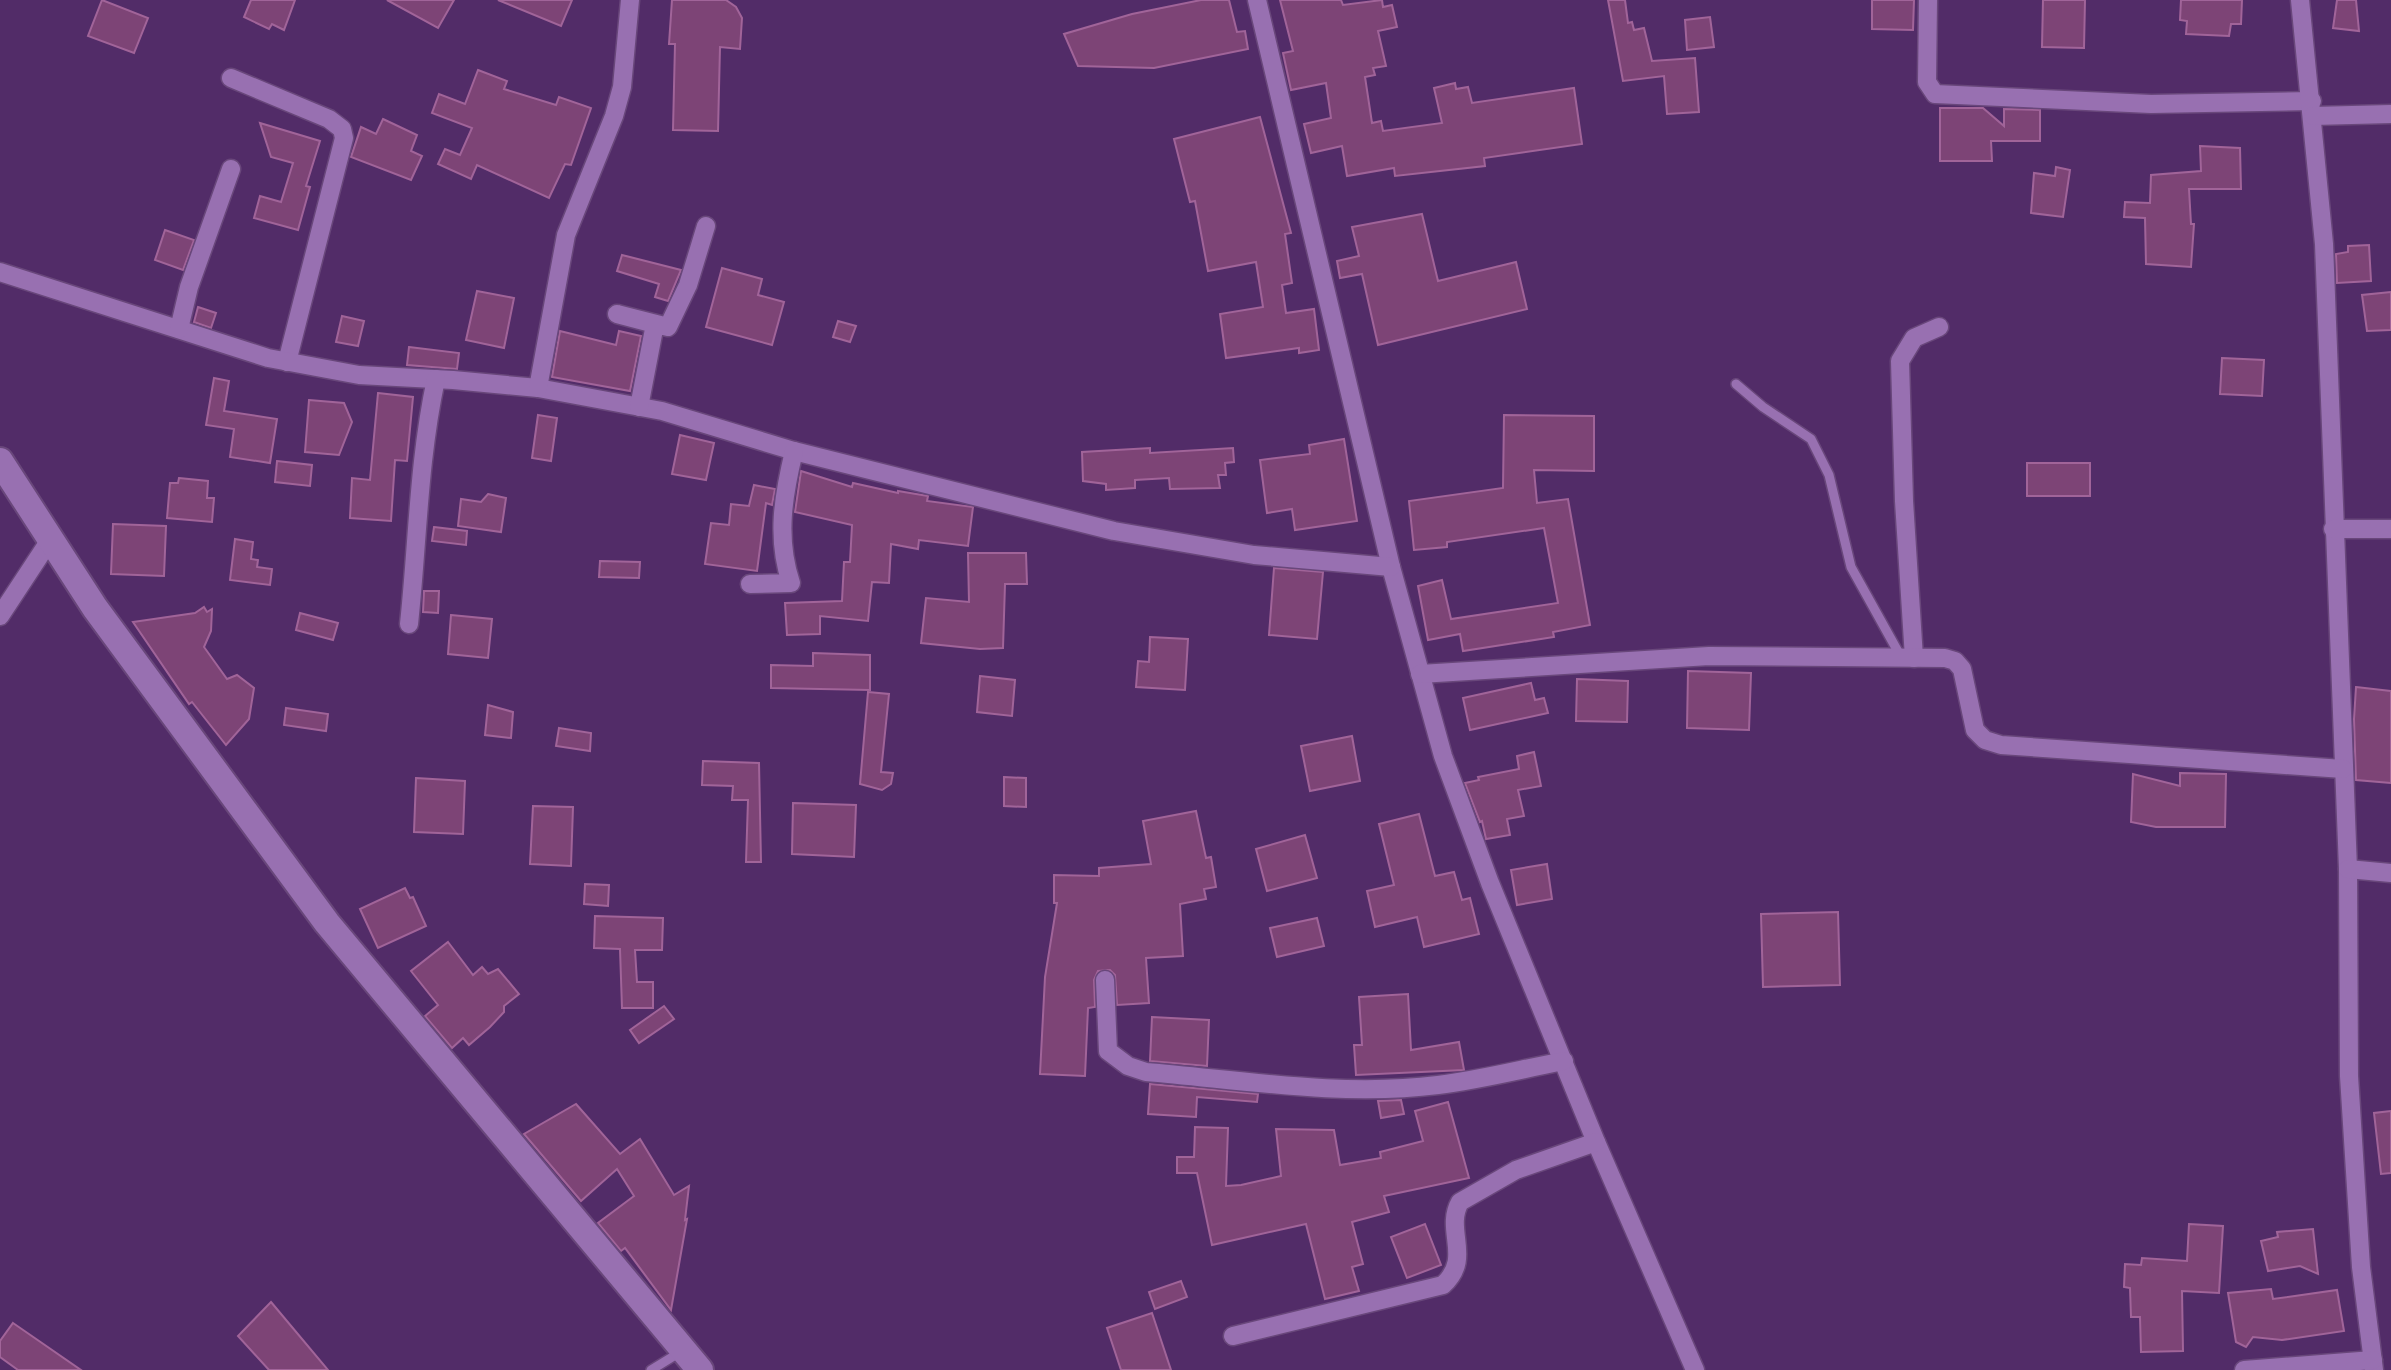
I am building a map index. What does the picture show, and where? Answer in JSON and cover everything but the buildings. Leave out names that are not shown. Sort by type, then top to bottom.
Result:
[{"type":"main road","points":[[0,461],[50,540],[174,718],[327,923],[691,1360]]},
{"type":"street","points":[[538,388],[566,235],[614,116],[622,87],[630,0]]},
{"type":"street","points":[[1257,0],[1391,567],[1443,756],[1476,845],[1596,1142],[1695,1370]]},
{"type":"street","points":[[1928,0],[1927,82],[1936,94],[2391,114]]},
{"type":"street","points":[[2244,1370],[2373,1365],[2361,1267],[2349,1076],[2348,869],[2324,244],[2313,109],[2300,0]]},
{"type":"street","points":[[231,78],[329,118],[342,129],[344,138],[287,362]]},
{"type":"street","points":[[179,329],[189,287],[231,169]]},
{"type":"street","points":[[639,407],[655,324],[617,314],[667,327],[688,285],[706,226]]},
{"type":"street","points":[[0,272],[287,362],[359,375],[538,388],[639,407],[794,451],[1114,531],[1254,555],[1391,567]]},
{"type":"street","points":[[1908,658],[1900,361],[1914,338],[1939,327]]},
{"type":"street","points":[[409,624],[418,487],[425,432],[436,379]]},
{"type":"street","points":[[750,584],[791,583],[783,560],[781,524],[794,451]]},
{"type":"street","points":[[2333,529],[2391,529]]},
{"type":"street","points":[[0,617],[50,540]]},
{"type":"street","points":[[1420,674],[1709,656],[1955,661],[1962,669],[1975,730],[1985,740],[2001,745],[2343,769]]},
{"type":"street","points":[[2348,869],[2391,873]]},
{"type":"street","points":[[1105,980],[1108,1051],[1128,1066],[1146,1072],[1289,1085],[1381,1089],[1438,1085],[1564,1061]]},
{"type":"street","points":[[1233,1336],[1443,1286],[1451,1279],[1458,1261],[1455,1218],[1460,1202],[1516,1170],[1596,1142]]},
{"type":"lane","points":[[1736,384],[1763,407],[1811,439],[1829,475],[1851,567],[1908,658]]},
{"type":"lane","points":[[651,1370],[691,1360]]}]
